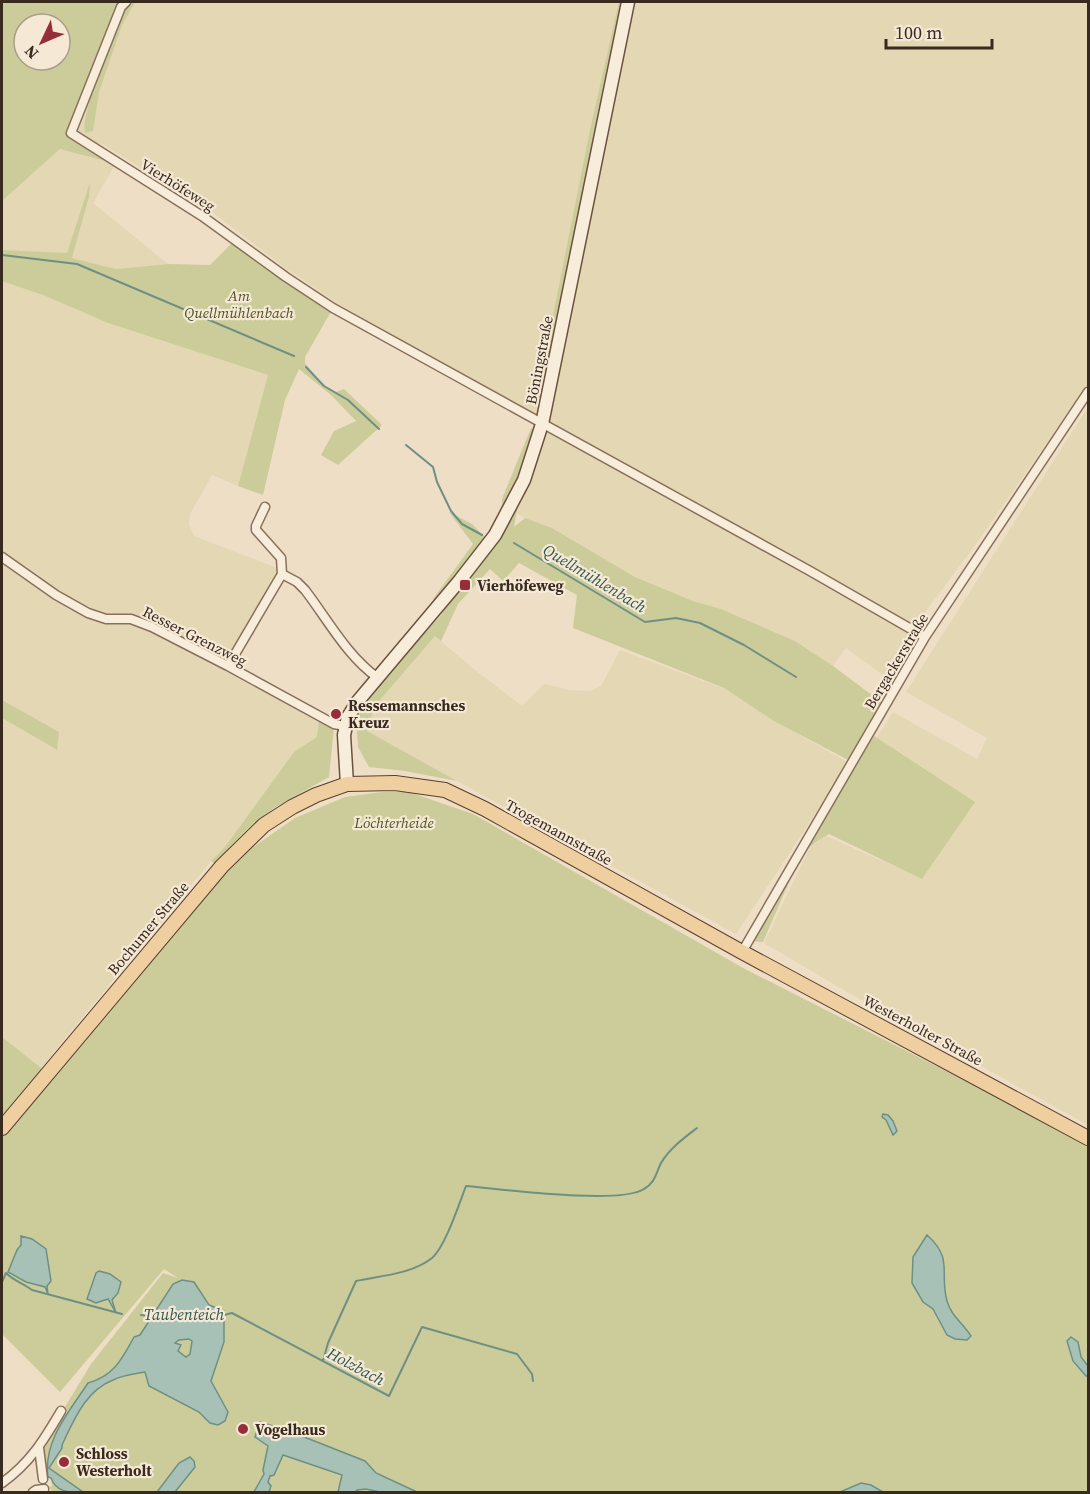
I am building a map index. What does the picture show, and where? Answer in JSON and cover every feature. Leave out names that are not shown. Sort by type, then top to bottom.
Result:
[{"type":"main road","name":"Böningstraße","points":[[347,784],[345,726],[358,700],[495,535],[524,480],[542,424],[628,2]]},
{"type":"main road","name":"Trogemannstraße","points":[[347,784],[395,783],[445,790],[485,809],[742,952]]},
{"type":"main road","name":"Bochumer Straße","points":[[2,1128],[240,846],[264,825],[292,807],[316,795],[347,784]]},
{"type":"main road","name":"Westerholter Straße","points":[[742,952],[1089,1138]]},
{"type":"street","name":"Vierhöfeweg","points":[[126,2],[121,7],[71,133],[202,216],[286,278],[333,308],[810,571],[925,637]]},
{"type":"street","name":"Bergackerstraße","points":[[742,952],[925,637],[1089,392]]},
{"type":"street","points":[[228,666],[282,574],[281,558],[256,530],[265,507]]},
{"type":"street","name":"Resser Grenzweg","points":[[2,557],[56,595],[88,613],[106,619],[130,620],[152,627],[334,724],[345,726]]},
{"type":"street","points":[[282,574],[297,582],[305,590],[351,653],[365,669],[378,678]]},
{"type":"street","points":[[2,1483],[16,1473],[39,1448],[61,1411]]},
{"type":"street","points":[[33,1492],[45,1487],[39,1448]]},
{"type":"shaded area","points":[[2,2],[1088,2],[1088,384],[976,544],[917,623],[887,678],[846,648],[833,666],[795,641],[721,609],[693,601],[635,577],[552,528],[525,518],[508,508],[541,424],[339,304],[288,270],[207,208],[102,144],[56,133],[2,105]]},
{"type":"shaded area","points":[[60,149],[100,160],[106,155],[116,163],[93,203],[168,264],[116,269],[72,258],[89,197],[89,185],[67,253],[11,262],[43,295],[108,323],[268,375],[238,486],[212,475],[190,514],[189,524],[194,536],[285,571],[228,666],[319,719],[318,737],[294,752],[225,847],[211,861],[41,1068],[2,1038],[2,718],[56,750],[59,733],[2,700],[2,201]]},
{"type":"shaded area","points":[[1088,407],[1088,1125],[854,996],[764,943],[817,832],[921,878],[875,741],[893,712],[977,759],[987,738],[906,692]]},
{"type":"shaded area","points":[[435,636],[522,706],[544,684],[570,690],[590,691],[601,686],[620,650],[725,689],[775,721],[849,763],[736,934],[366,731],[374,707]]},
{"type":"green space","points":[[2,2],[122,2],[69,129],[65,132],[71,133],[106,155],[101,160],[60,149],[2,201]]},
{"type":"green space","points":[[129,2],[135,2],[122,25],[99,92],[93,131],[85,133],[88,107],[108,46]]},
{"type":"green space","points":[[619,2],[635,2],[568,318],[566,342],[549,403],[537,396],[590,130]]},
{"type":"green space","name":"Am Quellmühlenbach","points":[[90,182],[89,197],[72,258],[116,269],[168,264],[210,265],[235,240],[333,308],[305,357],[305,363],[322,384],[336,392],[344,389],[382,425],[338,465],[321,455],[334,431],[356,421],[331,395],[299,369],[285,400],[263,495],[238,486],[268,375],[108,323],[43,295],[2,281],[2,250],[67,253]]},
{"type":"green space","points":[[531,428],[545,434],[530,480],[518,505],[514,527],[525,518],[552,528],[635,577],[693,601],[721,609],[795,641],[833,666],[884,704],[852,762],[774,721],[724,688],[573,628],[577,595],[519,563],[503,581],[490,569],[458,604],[441,641],[435,636],[374,707],[367,731],[457,781],[369,767],[358,747],[356,719],[383,679],[443,613],[433,599],[473,544],[449,512],[472,524],[492,544],[501,532],[502,499]]},
{"type":"green space","points":[[2,700],[59,732],[57,750],[2,718]]},
{"type":"green space","points":[[319,719],[334,728],[329,777],[274,808],[245,832],[216,865],[211,861],[225,847],[294,752],[317,737]]},
{"type":"green space","points":[[874,736],[975,802],[922,879],[829,834],[817,841],[806,850],[793,873],[763,942],[749,941],[809,828],[850,774]]},
{"type":"green space","name":"Löchterheide","points":[[382,792],[409,792],[473,814],[745,969],[1088,1143],[1088,1492],[53,1492],[49,1487],[52,1486],[51,1478],[48,1478],[42,1445],[91,1364],[163,1273],[178,1278],[164,1269],[60,1392],[2,1334],[2,1037],[41,1068],[50,1083],[236,859],[295,818],[345,797]]},
{"type":"water","points":[[883,1114],[888,1115],[893,1121],[897,1131],[893,1135],[886,1120],[882,1117]]},
{"type":"water","points":[[927,1235],[940,1251],[944,1266],[947,1301],[951,1311],[971,1336],[967,1340],[955,1339],[947,1335],[933,1309],[923,1302],[912,1283],[913,1257]]},
{"type":"water","points":[[21,1236],[32,1239],[46,1249],[51,1281],[47,1286],[48,1294],[45,1287],[26,1282],[8,1272],[21,1245]]},
{"type":"water","points":[[99,1271],[110,1274],[121,1282],[118,1293],[112,1300],[116,1313],[108,1299],[96,1303],[87,1299],[96,1273]]},
{"type":"water","name":"Taubenteich","points":[[182,1280],[194,1282],[209,1305],[224,1311],[224,1342],[211,1381],[228,1412],[225,1421],[218,1425],[210,1423],[199,1412],[149,1386],[145,1372],[117,1378],[103,1385],[88,1399],[76,1416],[62,1448],[49,1468],[83,1492],[68,1492],[60,1489],[48,1477],[49,1451],[59,1427],[88,1383],[104,1376],[116,1366],[134,1337],[140,1335],[173,1284]],"holes":[[[179,1340],[192,1341],[190,1354],[186,1357],[178,1351],[181,1345],[175,1343]]]},
{"type":"water","points":[[1071,1337],[1078,1342],[1081,1357],[1088,1366],[1088,1376],[1073,1361],[1067,1341]]},
{"type":"water","points":[[260,1422],[365,1461],[376,1473],[417,1492],[380,1492],[366,1489],[355,1492],[338,1492],[342,1475],[283,1455],[274,1475],[270,1476],[269,1492],[254,1492],[264,1474],[268,1446],[255,1437]]},
{"type":"water","points":[[190,1457],[195,1467],[175,1492],[157,1492],[179,1463]]},
{"type":"water","points":[[861,1483],[871,1485],[883,1492],[840,1492]]},
{"type":"waterway","name":"Quellmühlenbach","points":[[2,255],[77,264],[294,356]]},
{"type":"waterway","name":"Quellmühlenbach","points":[[306,367],[324,386],[348,400],[379,429]]},
{"type":"waterway","name":"Quellmühlenbach","points":[[406,445],[433,467],[437,482],[451,511],[462,524],[482,535]]},
{"type":"waterway","name":"Quellmühlenbach","points":[[514,543],[645,622],[676,618],[700,623],[744,645],[796,677]]},
{"type":"waterway","points":[[323,1361],[328,1343],[356,1281],[415,1268],[432,1258],[447,1235],[466,1186],[559,1195],[631,1194],[651,1184],[661,1163],[669,1153],[697,1128]]},
{"type":"waterway","name":"Holzbach","points":[[2,1282],[6,1273],[32,1290],[122,1314]]},
{"type":"waterway","name":"Holzbach","points":[[224,1315],[232,1313],[389,1396],[422,1327],[517,1354],[532,1374],[533,1381]]},
{"type":"waterway","name":"Holzbach","points":[[141,1315],[152,1316]]},
{"type":"place","name":"Vierhöfeweg","points":[[465,585]]},
{"type":"place","name":"Ressemannsches Kreuz","points":[[336,714]]},
{"type":"place","name":"Vogelhaus","points":[[243,1429]]},
{"type":"place","name":"Schloss Westerholt","points":[[64,1462]]}]
